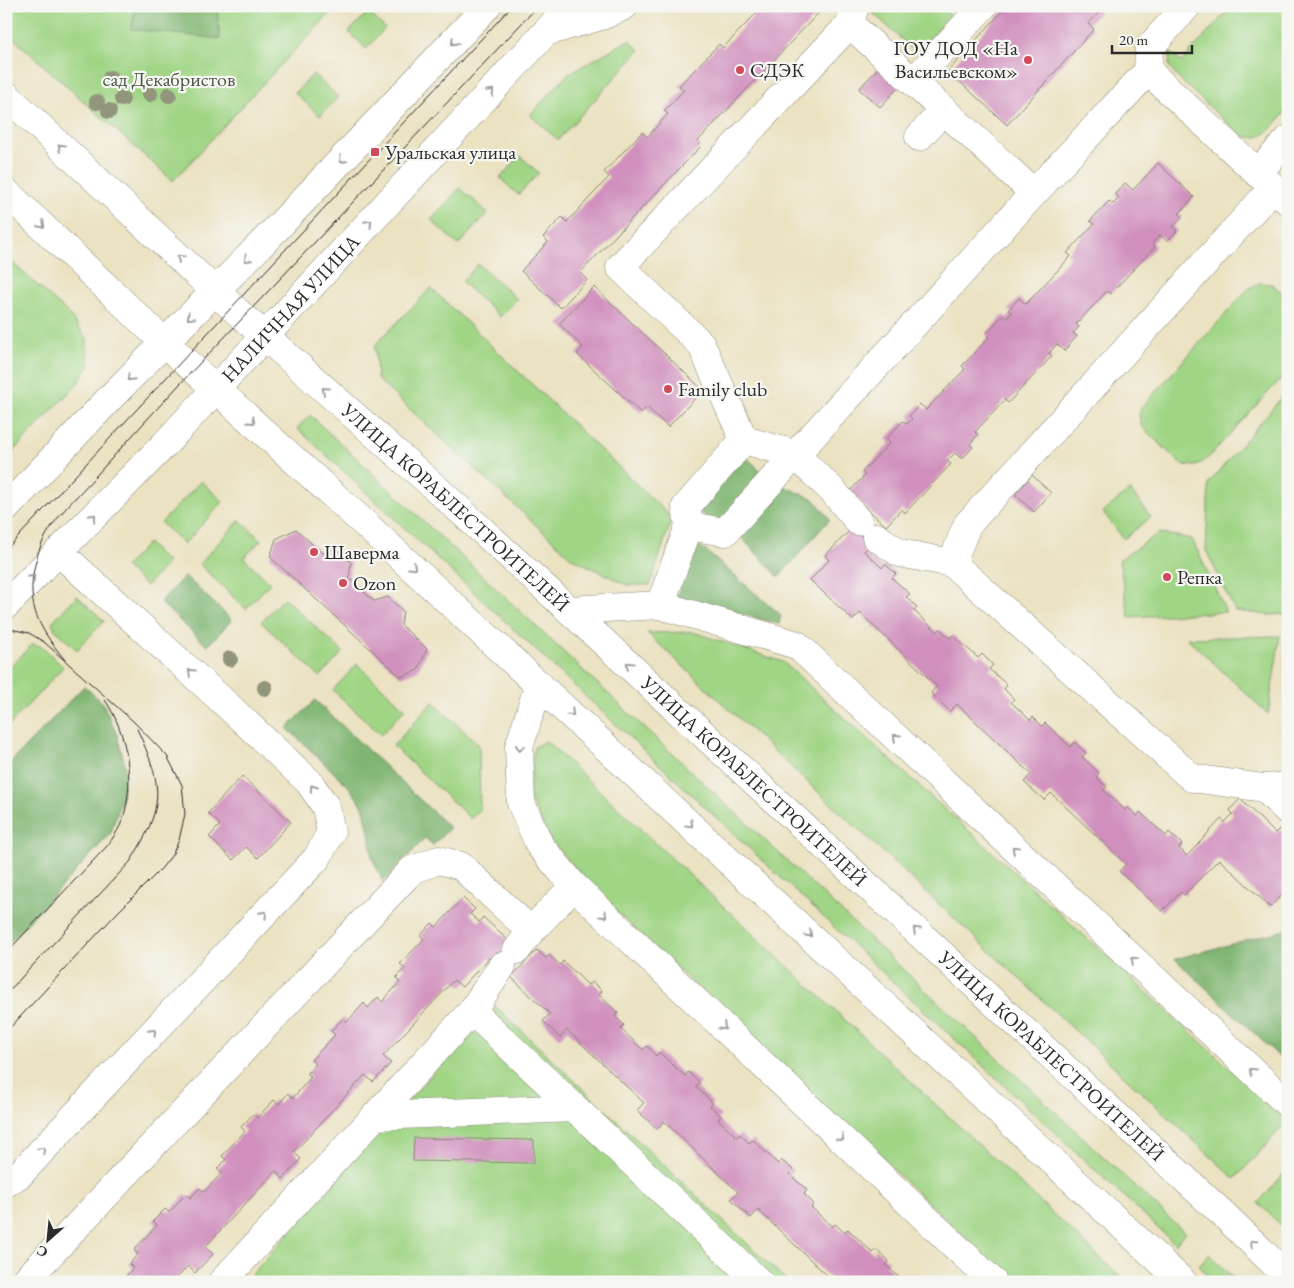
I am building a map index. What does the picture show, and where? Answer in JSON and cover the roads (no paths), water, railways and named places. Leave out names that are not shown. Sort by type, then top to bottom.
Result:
[{"type":"main road","points":[[6,508],[299,206],[487,6]]},
{"type":"main road","name":"НАЛИЧНАЯ УЛИЦА","points":[[6,605],[145,464],[570,6]]},
{"type":"main road","points":[[546,32],[604,15],[624,6]]},
{"type":"main road","points":[[913,82],[983,6]]},
{"type":"main road","points":[[689,526],[724,532],[1034,193],[1148,72],[1148,48],[1187,6]]},
{"type":"main road","points":[[744,440],[701,344],[620,268],[852,15],[913,82],[1034,193]]},
{"type":"main road","points":[[1148,72],[1273,187]]},
{"type":"main road","points":[[6,96],[215,291]]},
{"type":"main road","points":[[919,136],[944,110]]},
{"type":"main road","points":[[952,563],[967,525],[1273,187],[1288,140]]},
{"type":"main road","points":[[6,192],[164,343],[216,388],[540,684],[1183,1282]]},
{"type":"main road","name":"УЛИЦА КОРАБЛЕСТРОИТЕЛЕЙ","points":[[215,291],[569,610],[1224,1215],[1288,1277]]},
{"type":"main road","points":[[744,440],[794,454],[833,491],[867,529],[900,553],[952,563],[1192,778],[1276,787],[1288,811]]},
{"type":"main road","points":[[660,605],[689,526],[686,507],[744,440]]},
{"type":"main road","points":[[6,1184],[20,1174],[317,858],[331,832],[326,808],[309,782],[59,552]]},
{"type":"main road","points":[[569,610],[660,605],[797,644],[1288,1104]]},
{"type":"main road","points":[[540,684],[519,746],[521,803],[540,846],[574,886],[993,1282]]},
{"type":"main road","points":[[24,1282],[412,870],[439,860],[461,866],[517,949]]},
{"type":"main road","points":[[222,1282],[472,1010],[517,949],[574,886]]},
{"type":"main road","points":[[472,1010],[759,1282]]},
{"type":"main road","points":[[374,1116],[574,1108]]},
{"type":"tram line","points":[[6,550],[512,6]]},
{"type":"tram line","points":[[65,660],[40,624],[33,600],[33,573],[37,557],[53,524],[179,385],[538,6]]},
{"type":"tram line","points":[[6,628],[29,633],[44,642],[134,722],[167,756],[182,785],[185,814],[179,840],[172,855],[161,869],[116,914],[6,1032]]},
{"type":"tram line","points":[[6,953],[108,845],[120,826],[128,795],[128,761],[119,728],[105,700]]},
{"type":"tram line","points":[[6,994],[130,862],[150,826],[155,811],[156,782],[146,749],[137,729]]},
{"type":"place","name":"ГОУ ДОД «На Васильевском»","points":[[1028,60]]},
{"type":"place","name":"СДЭК","points":[[740,70]]},
{"type":"place","name":"Уральская улица","points":[[375,152]]},
{"type":"place","name":"Family club","points":[[668,389]]},
{"type":"place","name":"Шаверма","points":[[314,552]]},
{"type":"place","name":"Репка","points":[[1167,577]]},
{"type":"place","name":"Ozon","points":[[343,583]]},
{"type":"park label","name":"сад Декабристов","points":[[169,79]]}]
